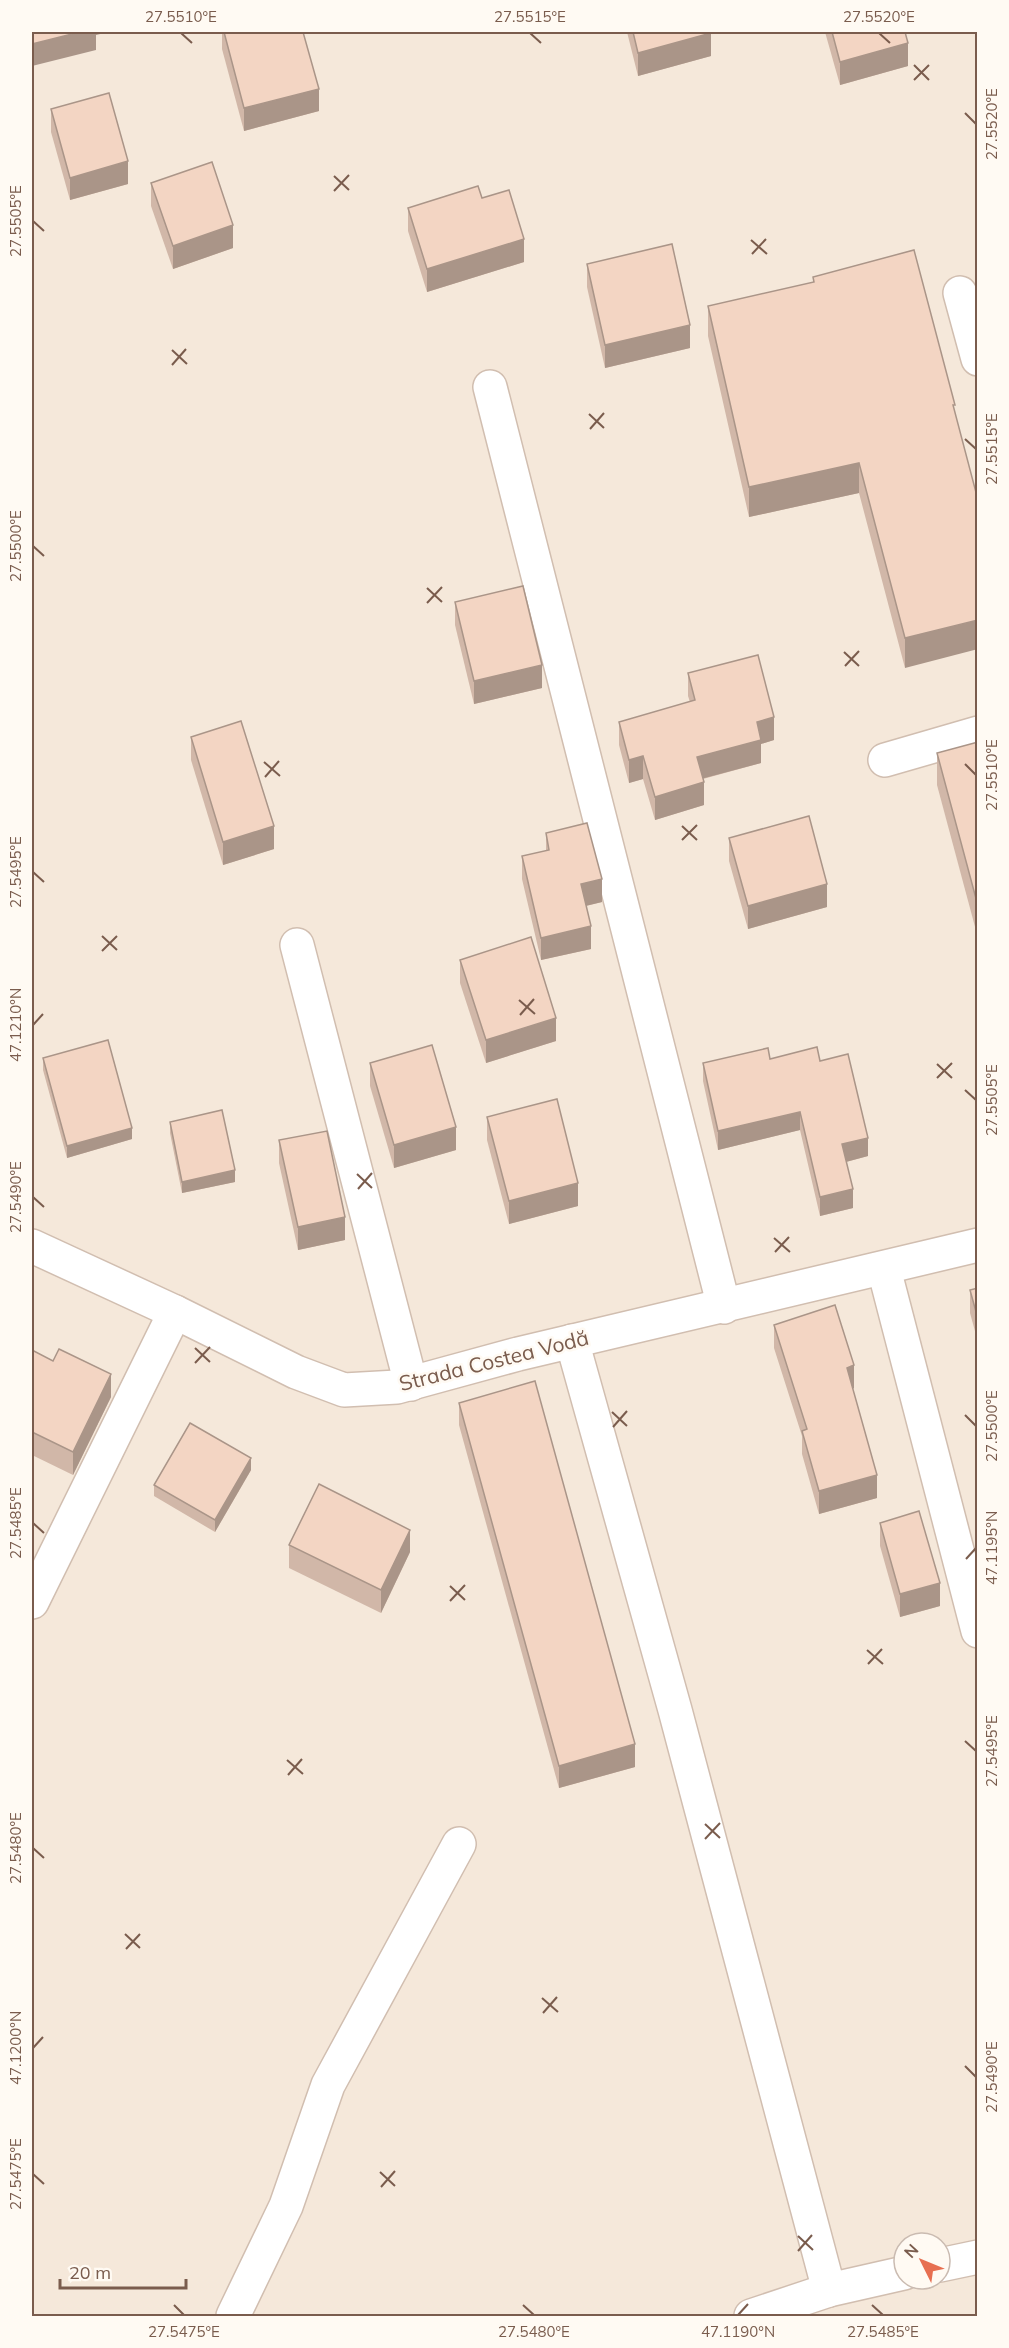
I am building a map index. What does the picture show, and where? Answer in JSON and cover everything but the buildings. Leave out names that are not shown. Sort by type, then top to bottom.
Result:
[{"type":"street","points":[[960,293],[978,359]]},
{"type":"street","points":[[490,387],[724,1307]]},
{"type":"street","points":[[885,760],[978,733]]},
{"type":"street","points":[[297,945],[411,1384]]},
{"type":"street","name":"Strada Costea Vodă","points":[[32,1246],[175,1312],[296,1372],[344,1390],[398,1387],[572,1341],[724,1307],[978,1245]]},
{"type":"street","points":[[884,1269],[978,1631]]},
{"type":"street","points":[[32,1602],[175,1312]]},
{"type":"street","points":[[572,1341],[678,1721],[829,2290]]},
{"type":"street","points":[[233,2316],[286,2206],[328,2085],[459,1844]]},
{"type":"street","points":[[952,2262],[978,2257]]},
{"type":"street","points":[[751,2316],[829,2290],[892,2276]]},
{"type":"shaded area","points":[[32,32],[977,32],[977,2316],[32,2316]]}]
